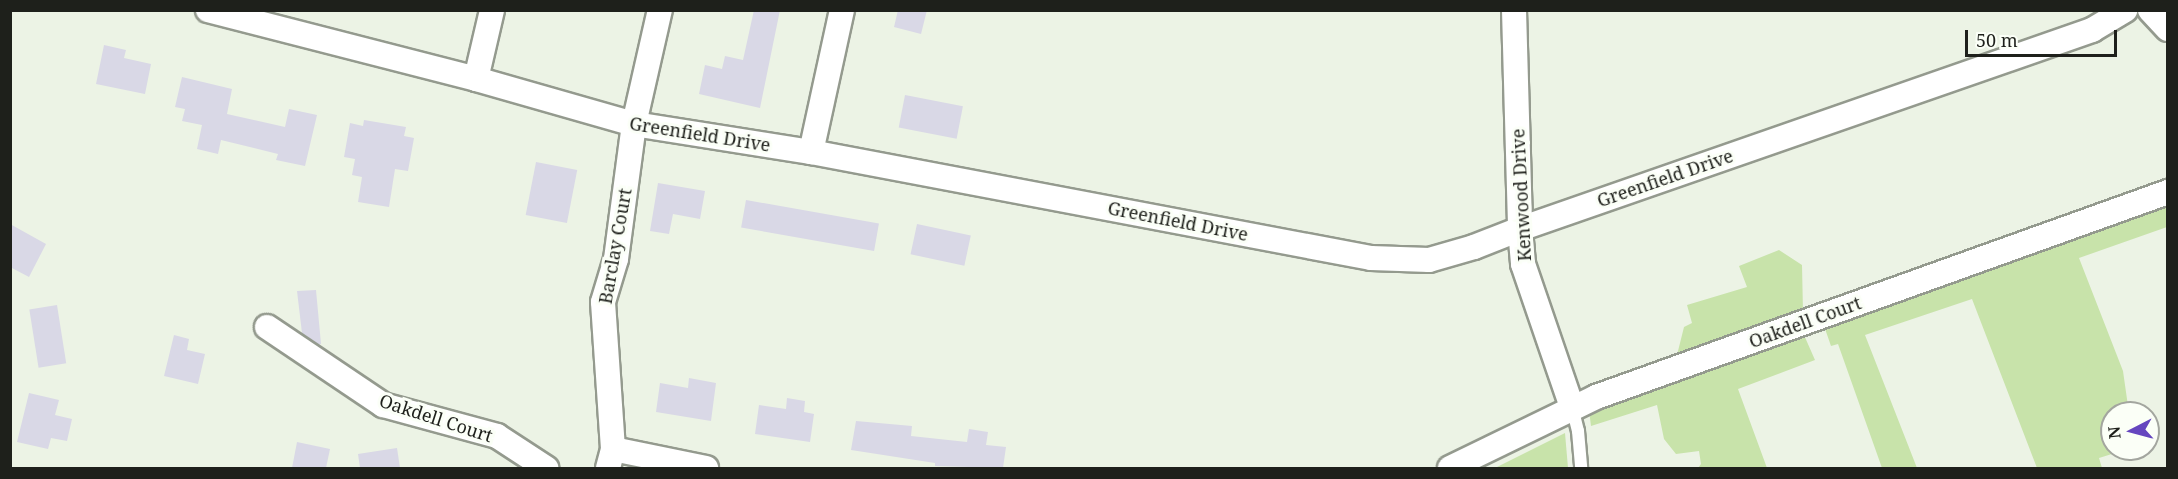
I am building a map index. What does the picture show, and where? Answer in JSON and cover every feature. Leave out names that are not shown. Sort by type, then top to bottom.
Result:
[{"type":"street","name":"Greenfield Drive","points":[[208,10],[476,79],[634,124],[811,152],[1371,258],[1429,260],[1474,247],[2092,30],[2125,10]]},
{"type":"street","points":[[476,79],[492,10]]},
{"type":"street","name":"Barclay Court","points":[[610,459],[603,302],[616,259],[634,124],[660,10]]},
{"type":"street","points":[[811,152],[842,10]]},
{"type":"street","name":"Kenwood Drive","points":[[1514,10],[1523,264],[1572,407]]},
{"type":"street","points":[[2150,10],[2168,29]]},
{"type":"street","name":"Oakdell Court","points":[[1450,468],[1572,407],[2168,192]]},
{"type":"street","name":"Oakdell Court","points":[[267,327],[383,405],[497,436],[546,468]]},
{"type":"street","points":[[610,459],[706,468]]},
{"type":"lane","points":[[1572,407],[1578,431],[1581,468]]},
{"type":"green space","points":[[2167,204],[2167,227],[2079,258],[2123,371],[2127,401],[2100,401],[2099,458],[2102,468],[2037,468],[1972,299],[1865,335],[1917,468],[1882,468],[1838,344],[1831,346],[1823,323]]},
{"type":"green space","points":[[1779,250],[1802,265],[1803,312],[1677,355],[1684,327],[1692,323],[1687,305],[1747,287],[1739,266]]},
{"type":"green space","points":[[1804,335],[1815,360],[1738,389],[1767,468],[1698,468],[1701,464],[1699,451],[1676,454],[1664,439],[1657,405],[1591,426],[1589,410]]},
{"type":"green space","points":[[1565,433],[1568,468],[1495,468]]},
{"type":"building","points":[[754,10],[780,10],[760,108],[699,94],[705,65],[722,69],[725,56],[743,60]]},
{"type":"building","points":[[898,10],[927,10],[921,34],[894,27]]},
{"type":"building","points":[[104,45],[126,50],[124,58],[151,64],[145,94],[96,84]]},
{"type":"building","points":[[182,77],[232,89],[227,114],[285,127],[289,109],[317,115],[305,166],[276,160],[278,154],[221,140],[218,154],[197,149],[202,125],[182,121],[185,109],[175,107]]},
{"type":"building","points":[[905,95],[963,106],[957,139],[899,127]]},
{"type":"building","points":[[364,120],[406,127],[404,136],[414,138],[408,171],[395,169],[389,207],[358,202],[362,177],[352,175],[355,159],[344,157],[350,123],[363,126]]},
{"type":"building","points":[[536,162],[577,170],[567,223],[526,215]]},
{"type":"building","points":[[658,183],[705,191],[700,219],[673,214],[669,234],[650,231]]},
{"type":"building","points":[[746,200],[879,223],[874,251],[741,228]]},
{"type":"building","points":[[10,224],[46,244],[29,277],[10,267]]},
{"type":"building","points":[[917,224],[971,235],[964,266],[911,254]]},
{"type":"building","points":[[316,290],[321,344],[302,333],[297,291]]},
{"type":"building","points":[[57,305],[66,363],[39,368],[29,309]]},
{"type":"building","points":[[174,335],[189,339],[187,350],[205,354],[198,384],[164,376]]},
{"type":"building","points":[[689,378],[716,383],[711,421],[656,412],[660,383],[688,388]]},
{"type":"building","points":[[29,393],[59,400],[55,415],[72,419],[67,441],[51,438],[48,449],[17,442]]},
{"type":"building","points":[[787,398],[805,401],[804,412],[814,414],[810,442],[755,434],[759,405],[786,409]]},
{"type":"building","points":[[856,421],[912,426],[911,436],[967,442],[969,429],[988,432],[986,445],[1006,447],[1003,468],[935,466],[935,463],[851,450]]},
{"type":"building","points":[[297,442],[330,449],[326,468],[292,468]]},
{"type":"building","points":[[397,448],[400,468],[360,468],[358,454]]}]
